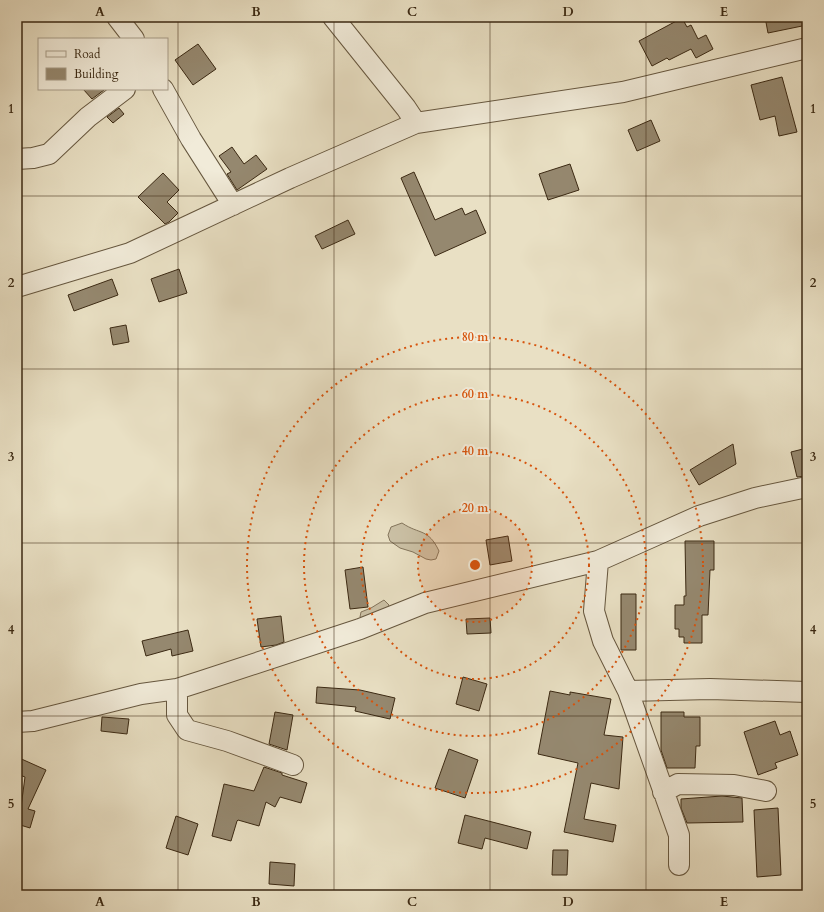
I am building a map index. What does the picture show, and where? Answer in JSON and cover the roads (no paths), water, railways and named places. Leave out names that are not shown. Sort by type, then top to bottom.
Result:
[{"type":"street","points":[[117,17],[133,38]]},
{"type":"street","points":[[333,17],[406,108],[416,123]]},
{"type":"street","points":[[17,287],[130,253],[290,178],[416,123],[623,92],[807,48]]},
{"type":"street","points":[[17,159],[33,158],[49,154],[88,117],[124,90]]},
{"type":"street","points":[[164,90],[191,139],[233,205]]},
{"type":"street","points":[[17,722],[33,721],[141,694],[177,688],[360,629],[425,603],[598,561],[699,516],[755,498],[807,487]]},
{"type":"street","points":[[598,561],[594,611],[603,641],[628,691],[679,835],[679,865]]},
{"type":"street","points":[[177,688],[177,715],[187,730],[227,741],[293,765]]},
{"type":"street","points":[[628,691],[710,689],[807,692]]},
{"type":"street","points":[[664,792],[678,784],[734,785],[766,791]]}]
